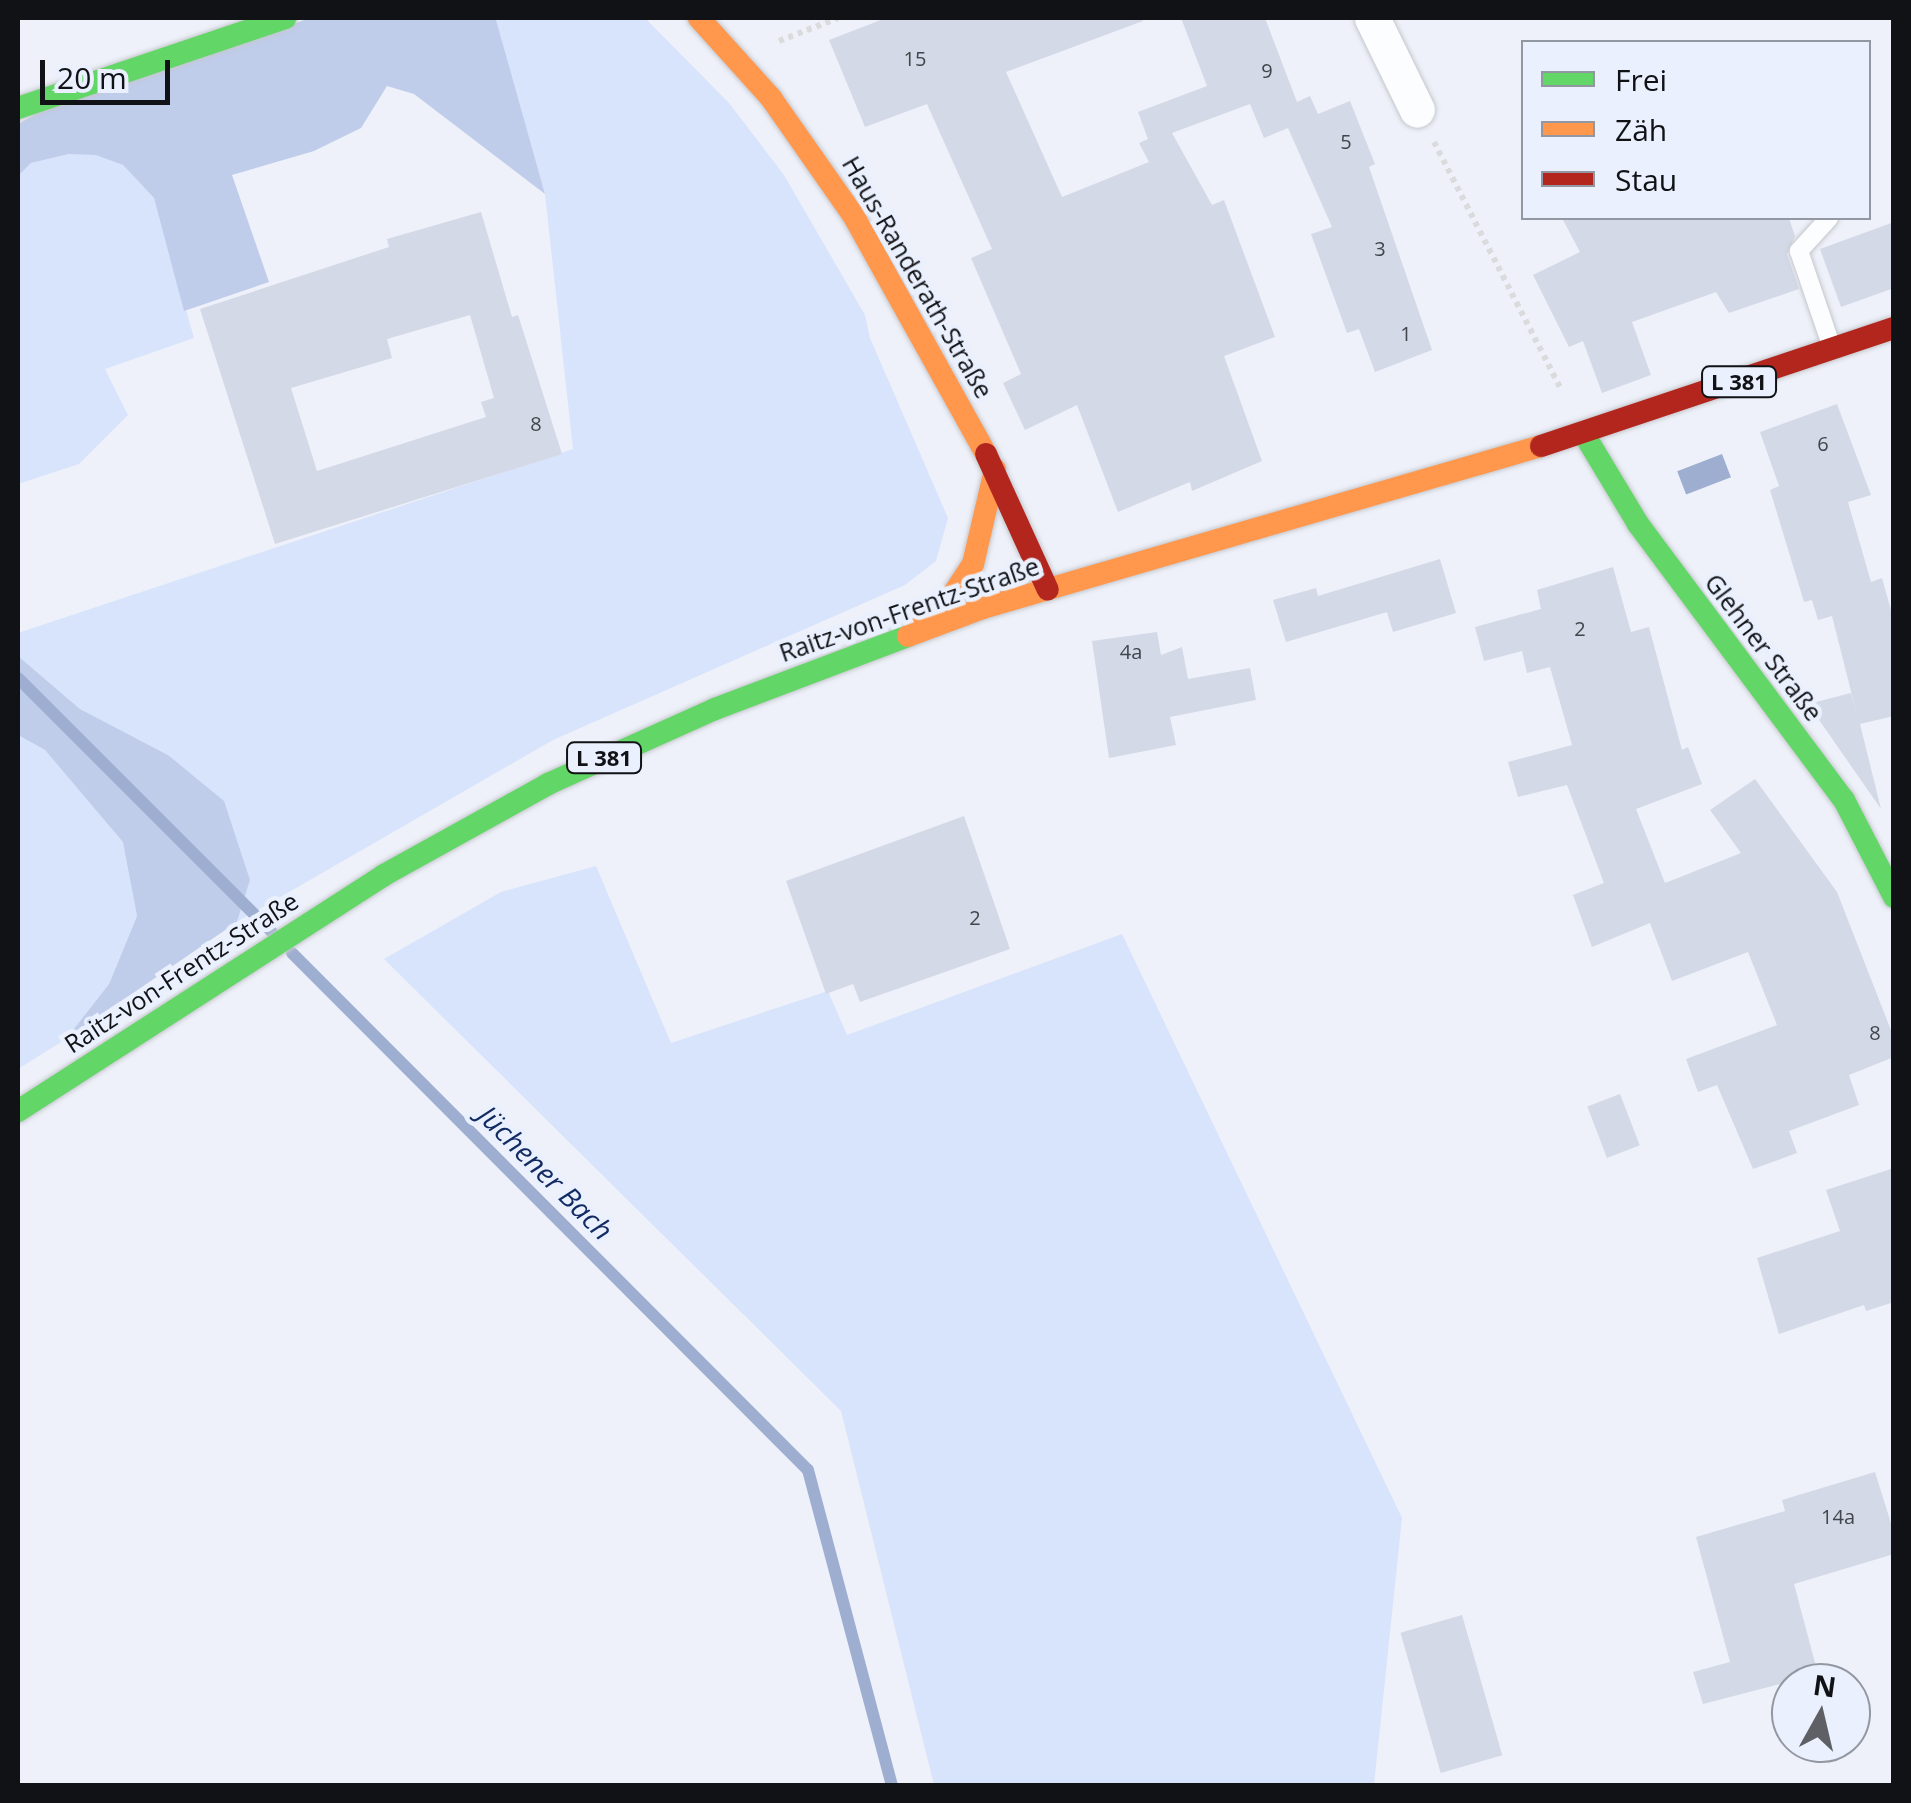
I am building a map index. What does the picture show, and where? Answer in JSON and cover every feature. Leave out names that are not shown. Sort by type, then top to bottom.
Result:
[{"type":"main road","points":[[18,108],[286,18]]},
{"type":"main road","name":"Haus-Randerath-Straße","points":[[700,18],[820,163],[853,215],[995,470],[1048,590]]},
{"type":"main road","name":"Raitz-von-Frentz-Straße","points":[[18,1112],[253,956],[384,875],[548,784],[715,709],[914,632],[1584,434],[1894,328]]},
{"type":"main road","name":"Glehner Straße","points":[[1584,434],[1638,524],[1844,800],[1894,897]]},
{"type":"main road","points":[[914,632],[964,582],[979,548],[995,470]]},
{"type":"street","points":[[1372,18],[1418,110]]},
{"type":"lane","points":[[1828,220],[1799,251],[1832,350]]},
{"type":"path","points":[[736,58],[838,18]]},
{"type":"path","points":[[1418,110],[1584,434]]},
{"type":"shaded area","points":[[310,18],[499,18],[496,20],[545,194],[414,94],[387,86],[361,128],[314,151],[232,175],[269,282],[184,311],[154,198],[123,165],[96,155],[69,154],[31,163],[18,176],[18,124],[36,114]]},
{"type":"shaded area","points":[[645,18],[729,103],[784,175],[865,315],[870,338],[948,518],[936,561],[905,585],[553,740],[237,922],[250,880],[168,755],[80,709],[18,656],[18,633],[573,449],[545,194],[495,19]]},
{"type":"shaded area","points":[[69,154],[96,154],[123,165],[154,198],[194,338],[105,369],[128,415],[79,464],[18,484],[18,176],[31,163]]},
{"type":"shaded area","points":[[1722,454],[1731,477],[1686,495],[1677,471]]},
{"type":"shaded area","points":[[18,656],[80,709],[168,755],[224,801],[250,880],[237,922],[66,1039],[109,984],[137,916],[123,842],[45,750],[18,735]]},
{"type":"shaded area","points":[[18,735],[45,750],[124,842],[137,916],[109,984],[66,1039],[18,1069]]},
{"type":"shaded area","points":[[596,866],[671,1043],[828,991],[847,1035],[1122,934],[1402,1518],[1374,1785],[934,1785],[841,1411],[384,959],[501,892]]},
{"type":"building","points":[[886,18],[1142,18],[1143,21],[1006,72],[1062,197],[1149,162],[1139,143],[1148,139],[1138,112],[1207,86],[1181,18],[1265,18],[1297,102],[1310,96],[1318,114],[1350,101],[1375,164],[1369,167],[1432,350],[1375,372],[1359,329],[1347,333],[1311,234],[1332,227],[1288,128],[1264,138],[1250,104],[1172,133],[1212,205],[1224,200],[1275,337],[1224,356],[1262,461],[1192,491],[1190,482],[1118,512],[1077,405],[1025,430],[1003,383],[1021,374],[971,258],[992,249],[927,104],[865,127],[829,40]]},
{"type":"building","points":[[481,212],[512,317],[518,315],[562,454],[275,544],[200,309],[389,247],[387,239]],"holes":[[[470,315],[494,398],[481,402],[486,417],[317,471],[291,388],[392,358],[387,339]]]},
{"type":"building","points":[[1563,220],[1790,220],[1795,236],[1787,254],[1799,289],[1729,313],[1716,292],[1632,322],[1651,375],[1602,393],[1583,341],[1569,347],[1533,275],[1580,252]]},
{"type":"building","points":[[1894,222],[1894,288],[1841,307],[1820,249]]},
{"type":"building","points":[[1837,404],[1871,495],[1848,502],[1871,582],[1882,578],[1894,621],[1894,716],[1860,724],[1881,809],[1808,704],[1851,693],[1857,715],[1832,616],[1818,620],[1812,600],[1804,602],[1770,490],[1779,486],[1760,432]]},
{"type":"building","points":[[1440,559],[1456,613],[1393,632],[1387,612],[1286,642],[1273,600],[1316,588],[1318,596]]},
{"type":"building","points":[[1613,567],[1631,632],[1649,627],[1682,750],[1688,747],[1702,784],[1636,809],[1665,883],[1741,853],[1710,810],[1755,779],[1837,892],[1894,1038],[1894,1057],[1849,1075],[1859,1105],[1789,1131],[1797,1153],[1753,1169],[1717,1085],[1698,1092],[1686,1059],[1777,1025],[1748,952],[1672,981],[1650,923],[1592,947],[1573,895],[1604,883],[1567,785],[1518,797],[1508,762],[1572,745],[1550,667],[1527,673],[1522,651],[1484,661],[1475,627],[1541,609],[1537,590]]},
{"type":"building","points":[[1157,632],[1161,655],[1182,647],[1188,679],[1250,668],[1256,700],[1170,717],[1176,745],[1109,758],[1092,641]]},
{"type":"building","points":[[964,816],[1010,949],[860,1002],[853,984],[826,994],[786,881]]},
{"type":"building","points":[[1620,1094],[1640,1145],[1607,1158],[1587,1107]]},
{"type":"building","points":[[1894,1168],[1894,1302],[1866,1311],[1864,1305],[1779,1334],[1757,1258],[1840,1231],[1826,1190]]},
{"type":"building","points":[[1875,1472],[1894,1533],[1894,1554],[1794,1584],[1815,1663],[1771,1663],[1771,1686],[1703,1704],[1693,1672],[1730,1662],[1696,1537],[1785,1511],[1782,1500]]},
{"type":"building","points":[[1462,1615],[1502,1755],[1441,1773],[1400,1633]]},
{"type":"waterway","name":"Jüchener Bach","points":[[18,678],[271,931]]},
{"type":"waterway","name":"Jüchener Bach","points":[[292,953],[808,1470],[892,1786]]},
{"type":"traffic: fast","points":[[18,108],[285,18]]},
{"type":"traffic: fast","points":[[1584,434],[1638,524],[1844,800],[1894,897]]},
{"type":"traffic: fast","points":[[18,1111],[384,875],[548,784],[715,709],[908,636]]},
{"type":"traffic: slow","points":[[699,18],[771,98],[853,215],[986,454]]},
{"type":"traffic: slow","points":[[908,636],[983,608],[1541,446]]},
{"type":"traffic: slow","points":[[920,626],[950,599],[973,564],[995,470]]},
{"type":"traffic: jam","points":[[1541,446],[1894,328]]},
{"type":"traffic: jam","points":[[986,454],[1048,590]]}]
